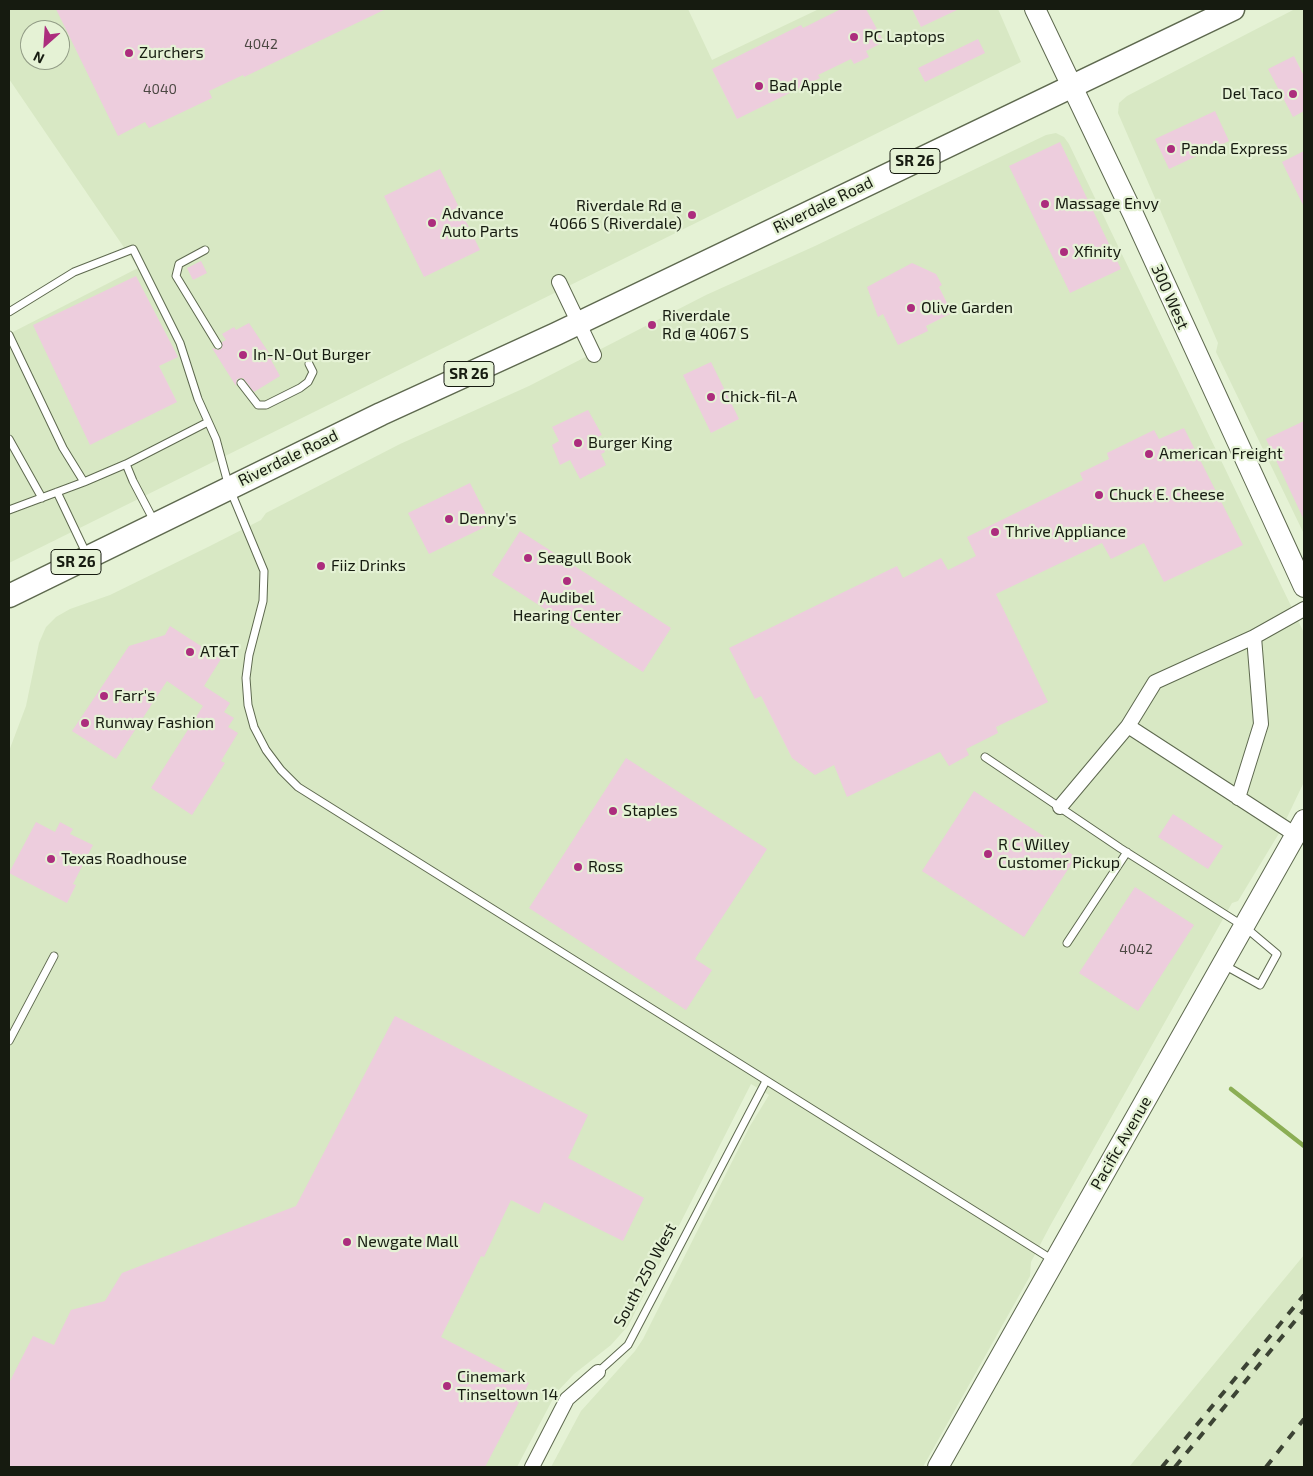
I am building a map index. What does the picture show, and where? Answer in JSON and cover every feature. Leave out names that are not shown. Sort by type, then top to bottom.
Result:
[{"type":"main road","name":"SR 26","points":[[1072,86],[1219,12]]},
{"type":"main road","name":"Riverdale Road","points":[[16,592],[229,487],[556,334],[1072,86]]},
{"type":"street","name":"300 West","points":[[1035,9],[1304,587]]},
{"type":"street","points":[[559,282],[594,355]]},
{"type":"street","points":[[1060,807],[1128,726],[1155,682],[1254,637],[1304,609]]},
{"type":"street","points":[[1238,798],[1261,724],[1254,637]]},
{"type":"street","points":[[1128,726],[1238,798],[1300,828]]},
{"type":"street","name":"Pacific Avenue","points":[[938,1467],[1300,828]]},
{"type":"street","name":"South 250 West","points":[[532,1467],[567,1399],[598,1372]]},
{"type":"lane","points":[[9,312],[74,272],[133,249],[180,343],[198,399],[218,447],[229,487],[264,570],[262,601],[247,670],[248,705],[262,742],[281,770],[298,787],[1054,1260]]},
{"type":"lane","points":[[205,250],[179,264],[176,276],[218,344]]},
{"type":"lane","points":[[9,335],[63,448],[84,482]]},
{"type":"lane","points":[[241,383],[252,400],[258,405],[266,405],[308,382],[313,372],[309,364]]},
{"type":"lane","points":[[9,510],[126,464],[208,422]]},
{"type":"lane","points":[[9,439],[42,498]]},
{"type":"lane","points":[[126,464],[156,524]]},
{"type":"lane","points":[[57,492],[88,556]]},
{"type":"lane","points":[[985,757],[1127,852],[1245,927],[1278,954],[1260,985],[1223,965]]},
{"type":"lane","points":[[1067,943],[1127,852]]},
{"type":"lane","points":[[9,1041],[54,956]]},
{"type":"lane","name":"South 250 West","points":[[598,1372],[628,1345],[766,1081]]},
{"type":"shaded area","points":[[9,9],[688,9],[712,60],[819,9],[998,9],[1021,62],[9,563],[9,334],[138,268],[9,79]]},
{"type":"shaded area","points":[[1295,9],[1304,9],[1304,534],[1216,352],[1218,343],[1118,113],[1119,103],[1127,96]]},
{"type":"shaded area","points":[[1056,133],[1064,137],[1069,144],[1304,633],[1304,782],[1281,830],[1238,901],[1232,903],[1050,1226],[1031,1262],[1030,1276],[923,1467],[551,1467],[581,1411],[635,1351],[643,1339],[750,1126],[769,1095],[751,1084],[628,1326],[611,1345],[574,1374],[556,1393],[517,1467],[9,1467],[9,751],[26,706],[39,643],[46,627],[56,617],[70,609],[110,595],[210,546],[261,520],[266,513],[400,444],[529,386],[706,295],[815,246],[1046,135]]},
{"type":"shaded area","points":[[1304,1255],[1304,1467],[1129,1467]]},
{"type":"building","points":[[56,9],[386,9],[244,77],[243,75],[209,91],[212,98],[149,128],[145,122],[118,136],[70,38],[70,20],[61,20]]},
{"type":"building","points":[[841,9],[866,9],[884,42],[866,51],[869,57],[854,64],[851,59],[818,75],[820,78],[737,119],[712,69],[801,25],[803,28]]},
{"type":"building","points":[[912,9],[959,9],[921,27]]},
{"type":"building","points":[[978,39],[985,53],[925,82],[918,68]]},
{"type":"building","name":"Del Taco","points":[[1294,56],[1304,76],[1304,111],[1293,117],[1268,69]]},
{"type":"building","points":[[1215,111],[1229,141],[1169,169],[1155,139]]},
{"type":"building","points":[[1060,142],[1121,269],[1070,293],[1009,166]]},
{"type":"building","points":[[1304,151],[1304,207],[1282,162]]},
{"type":"building","name":"Advance Auto Parts","points":[[440,169],[480,250],[424,277],[384,196]]},
{"type":"building","points":[[201,261],[207,273],[193,280],[187,268]]},
{"type":"building","name":"Olive Garden","points":[[912,263],[936,274],[942,285],[939,287],[952,313],[926,326],[928,331],[898,345],[883,314],[878,317],[867,287]]},
{"type":"building","points":[[136,276],[178,357],[159,366],[177,402],[90,445],[33,325]]},
{"type":"building","name":"In-N-Out Burger","points":[[249,323],[273,359],[271,360],[280,376],[254,392],[243,378],[237,379],[236,386],[212,348],[218,350],[222,348],[222,342],[226,340],[222,334],[234,327],[236,330]]},
{"type":"building","name":"Chick-fil-A","points":[[711,362],[739,419],[711,433],[683,375]]},
{"type":"building","name":"Burger King","points":[[588,410],[602,435],[598,437],[605,452],[601,454],[606,465],[580,479],[570,460],[560,465],[552,445],[559,441],[552,427]]},
{"type":"building","points":[[1304,421],[1304,520],[1266,439]]},
{"type":"building","points":[[1184,428],[1243,545],[1164,582],[1144,543],[1111,559],[1102,543],[996,594],[1048,702],[996,727],[998,733],[966,749],[969,755],[949,766],[940,752],[847,797],[834,765],[815,775],[792,758],[761,696],[755,699],[729,648],[897,566],[903,578],[941,558],[948,570],[976,556],[967,537],[1083,480],[1080,473],[1109,459],[1107,453],[1154,430],[1159,439]]},
{"type":"building","name":"Denny's","points":[[470,483],[491,524],[429,554],[408,513]]},
{"type":"building","points":[[520,531],[671,628],[643,672],[492,575]]},
{"type":"building","points":[[170,626],[221,659],[204,686],[230,703],[224,712],[234,718],[228,727],[238,733],[221,761],[225,763],[192,815],[151,788],[203,706],[167,681],[116,759],[72,731],[129,646],[165,635]]},
{"type":"building","points":[[626,758],[767,849],[695,959],[712,970],[686,1010],[529,908]]},
{"type":"building","points":[[974,791],[1076,857],[1024,937],[922,871]]},
{"type":"building","points":[[1173,814],[1223,846],[1208,869],[1158,837]]},
{"type":"building","name":"Texas Roadhouse","points":[[36,822],[55,832],[60,822],[73,829],[70,834],[93,845],[73,884],[76,885],[67,903],[9,873]]},
{"type":"building","points":[[1135,887],[1194,925],[1138,1011],[1079,973]]},
{"type":"building","name":"Newgate Mall","points":[[395,1016],[588,1115],[568,1158],[644,1198],[623,1241],[544,1202],[539,1214],[511,1200],[484,1257],[481,1256],[441,1337],[529,1383],[485,1467],[9,1467],[9,1383],[33,1336],[54,1345],[71,1310],[105,1301],[122,1273],[296,1206]]},
{"type":"waterway","points":[[1231,1089],[1304,1146]]},
{"type":"railway","points":[[1162,1467],[1304,1295]]},
{"type":"railway","points":[[1175,1467],[1304,1310]]},
{"type":"railway","points":[[1266,1467],[1304,1419]]},
{"type":"place","name":"PC Laptops","points":[[854,37]]},
{"type":"place","name":"Zurchers","points":[[129,53]]},
{"type":"place","name":"Bad Apple","points":[[759,86]]},
{"type":"place","name":"Del Taco","points":[[1293,94]]},
{"type":"place","name":"Panda Express","points":[[1171,149]]},
{"type":"place","name":"Massage Envy","points":[[1045,204]]},
{"type":"place","name":"Riverdale Rd @ 4066 S (Riverdale)","points":[[692,215]]},
{"type":"place","name":"Advance Auto Parts","points":[[432,223]]},
{"type":"place","name":"Xfinity","points":[[1064,252]]},
{"type":"place","name":"Olive Garden","points":[[911,308]]},
{"type":"place","name":"Riverdale Rd @ 4067 S","points":[[652,325]]},
{"type":"place","name":"In-N-Out Burger","points":[[243,355]]},
{"type":"place","name":"Chick-fil-A","points":[[711,397]]},
{"type":"place","name":"Burger King","points":[[578,443]]},
{"type":"place","name":"American Freight","points":[[1149,454]]},
{"type":"place","name":"Chuck E. Cheese","points":[[1099,495]]},
{"type":"place","name":"Denny's","points":[[449,519]]},
{"type":"place","name":"Thrive Appliance","points":[[995,532]]},
{"type":"place","name":"Seagull Book","points":[[528,558]]},
{"type":"place","name":"Fiiz Drinks","points":[[321,566]]},
{"type":"place","name":"Audibel Hearing Center","points":[[567,581]]},
{"type":"place","name":"AT&T","points":[[190,652]]},
{"type":"place","name":"Farr's","points":[[104,696]]},
{"type":"place","name":"Runway Fashion","points":[[85,723]]},
{"type":"place","name":"Staples","points":[[613,811]]},
{"type":"place","name":"R C Willey Customer Pickup","points":[[988,854]]},
{"type":"place","name":"Texas Roadhouse","points":[[51,859]]},
{"type":"place","name":"Ross","points":[[578,867]]},
{"type":"place","name":"Newgate Mall","points":[[347,1242]]},
{"type":"place","name":"Cinemark Tinseltown 14","points":[[447,1386]]}]
